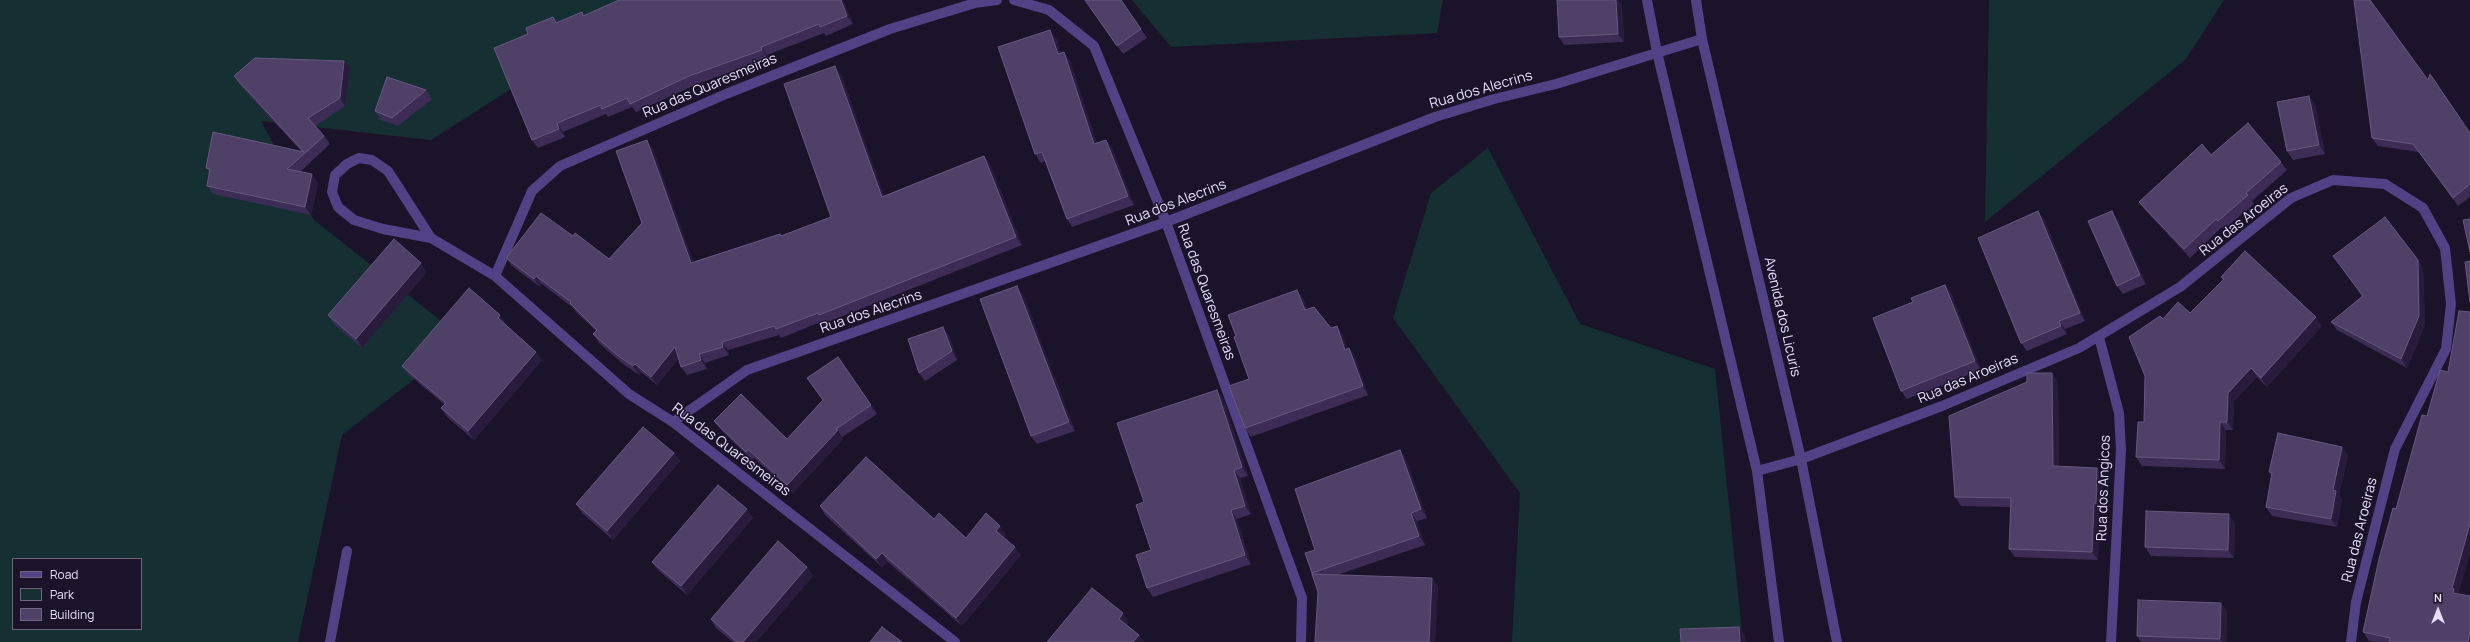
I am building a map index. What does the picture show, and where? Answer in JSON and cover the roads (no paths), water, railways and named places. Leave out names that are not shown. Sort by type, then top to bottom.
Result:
[{"type":"street","name":"Rua das Quaresmeiras","points":[[495,276],[532,191],[560,166],[726,94],[890,29],[975,3],[997,0]]},
{"type":"street","name":"Rua das Quaresmeiras","points":[[1014,0],[1049,10],[1094,46],[1166,222],[1302,598],[1301,642]]},
{"type":"street","points":[[1647,0],[1657,52],[1757,472],[1779,642]]},
{"type":"street","name":"Avenida dos Licuris","points":[[1696,0],[1702,39],[1801,459],[1837,642]]},
{"type":"street","name":"Rua dos Alecrins","points":[[673,422],[747,370],[1166,222],[1435,117],[1494,99],[1556,84],[1702,39]]},
{"type":"street","name":"Rua das Quaresmeiras","points":[[431,238],[388,171],[372,160],[359,158],[347,164],[335,176],[332,192],[338,206],[354,220],[383,229],[431,238],[495,276],[629,394],[673,422],[955,642]]},
{"type":"street","name":"Rua das Aroeiras","points":[[1757,472],[1801,459],[1942,406],[2079,348],[2180,287],[2291,198],[2333,180],[2385,184],[2423,208],[2445,248],[2452,304],[2446,349],[2395,449],[2356,602],[2351,642]]},
{"type":"street","name":"Rua dos Angicos","points":[[2099,336],[2119,413],[2121,449],[2111,642]]},
{"type":"street","points":[[330,642],[347,551]]}]
